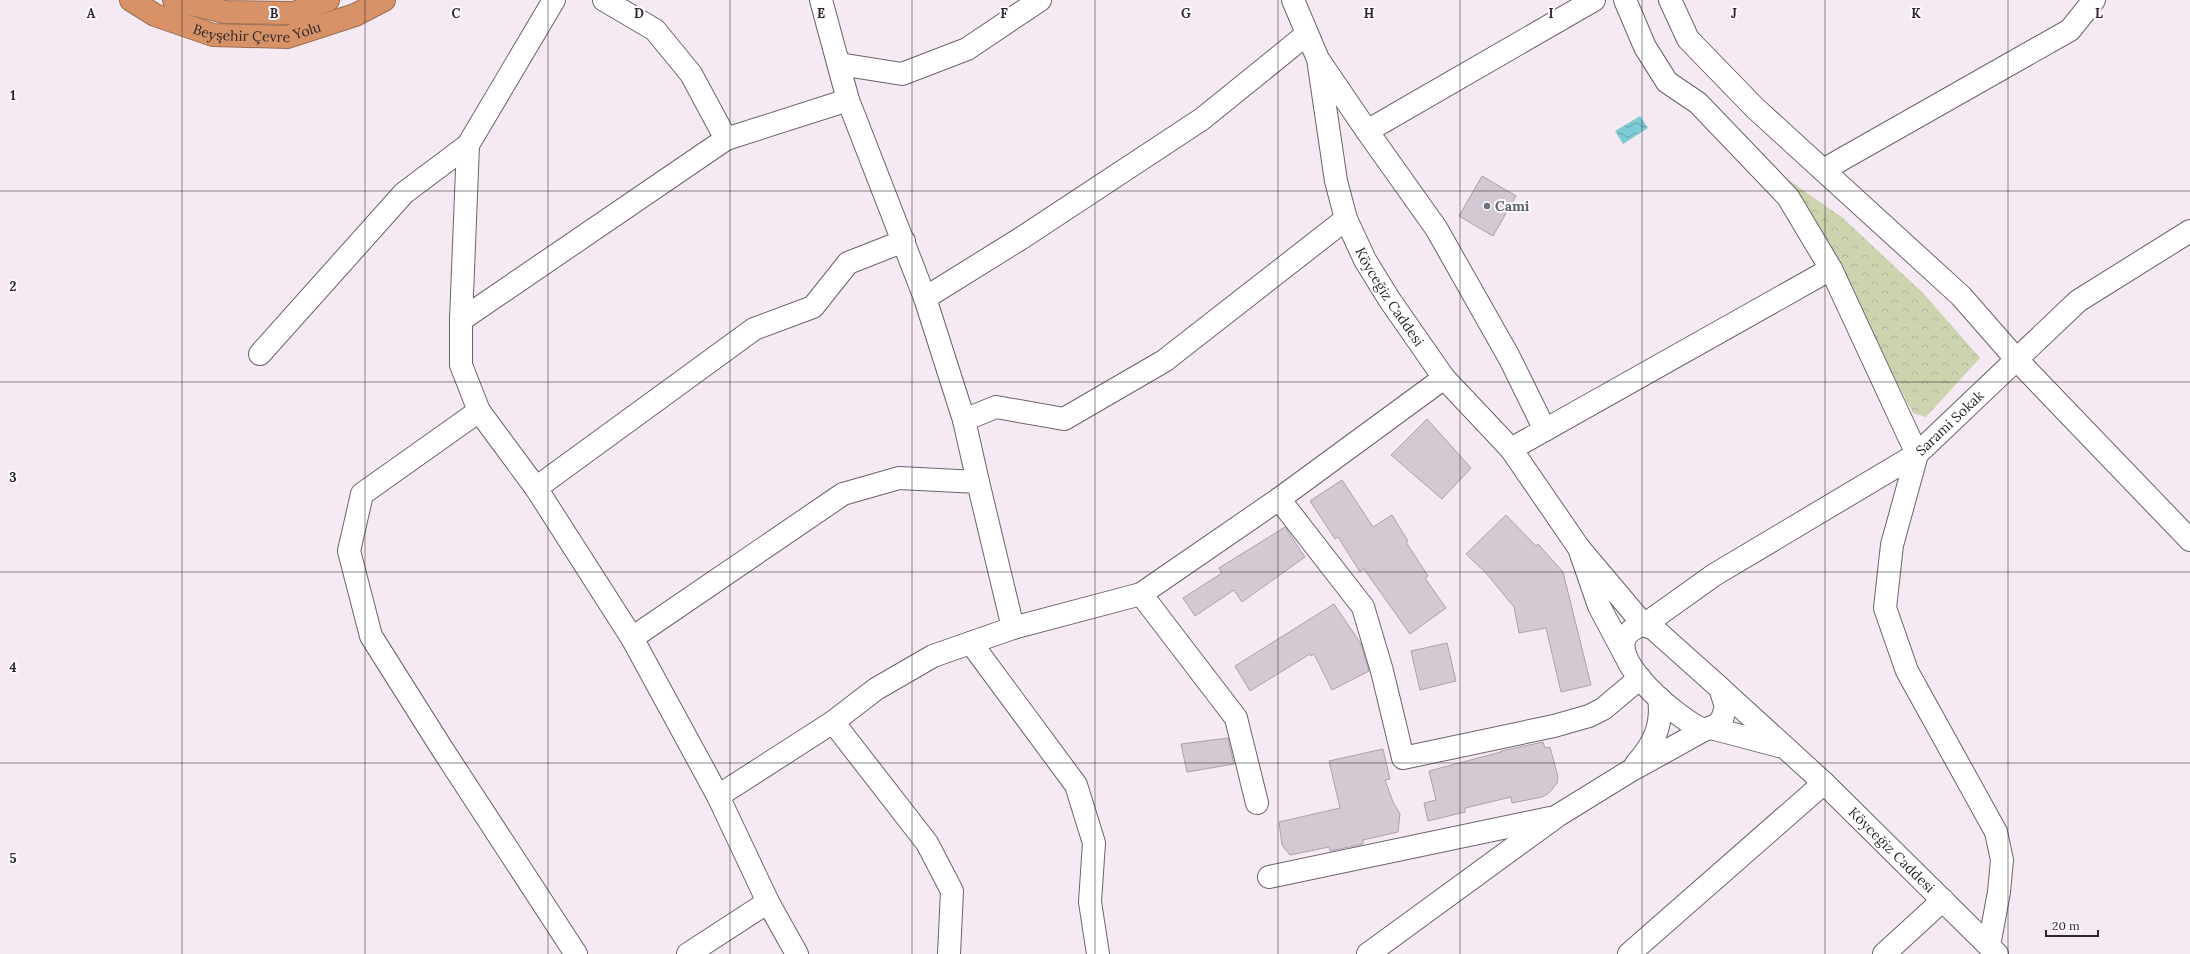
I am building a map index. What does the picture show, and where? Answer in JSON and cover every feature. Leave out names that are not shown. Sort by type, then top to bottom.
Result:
[{"type":"highway","name":"Beyşehir Çevre Yolu","points":[[131,0],[155,16],[213,35],[286,37],[355,15],[384,0]]},
{"type":"highway","name":"Beyşehir Çevre Yolu","points":[[174,0],[225,12],[294,13],[328,0]]},
{"type":"street","points":[[260,354],[404,193],[468,145],[554,0]]},
{"type":"street","points":[[604,0],[655,30],[691,74],[726,139]]},
{"type":"street","points":[[821,0],[848,100],[925,298],[964,420],[1013,628]]},
{"type":"street","points":[[838,64],[902,74],[967,50],[1040,0]]},
{"type":"street","name":"Köyceğiz Caddesi","points":[[1293,0],[1318,59],[1329,143],[1346,219],[1365,260],[1389,299],[1444,378],[1511,449],[1579,548],[1644,625],[1654,629],[1675,647],[1824,783],[1993,950]]},
{"type":"street","points":[[1367,131],[1594,0]]},
{"type":"street","points":[[1625,0],[1645,47],[1666,82],[1698,103],[1788,197],[1830,269],[1917,454],[1892,545],[1885,608],[1907,671],[1996,832],[2002,860],[1993,950]]},
{"type":"street","points":[[1670,0],[1688,39],[1755,108],[1962,296],[2018,360],[2185,527]]},
{"type":"street","points":[[1822,170],[2070,30],[2094,0]]},
{"type":"street","points":[[925,298],[1020,239],[1202,119],[1307,34]]},
{"type":"street","points":[[1318,59],[1436,228],[1509,357],[1545,430]]},
{"type":"street","points":[[461,320],[726,139],[848,100]]},
{"type":"street","points":[[468,145],[461,320],[461,365],[478,411],[536,488],[632,638],[718,796],[768,902],[797,954]]},
{"type":"street","points":[[964,420],[996,408],[1064,419],[1164,361],[1346,219]]},
{"type":"street","name":"Sarami Sokak","points":[[1626,655],[1624,638],[1632,630],[1644,625],[1691,589],[1917,454],[2018,360],[2078,301],[2190,231]]},
{"type":"street","points":[[536,488],[754,329],[813,307],[848,263],[904,241]]},
{"type":"street","points":[[1511,449],[1830,269]]},
{"type":"street","points":[[718,796],[833,722],[876,690],[934,656],[1013,628],[1141,594],[1279,499],[1444,378]]},
{"type":"street","points":[[478,411],[362,494],[349,551],[371,636],[441,747],[576,954]]},
{"type":"street","points":[[632,638],[843,494],[899,478],[978,482]]},
{"type":"street","points":[[1279,499],[1363,607],[1382,671],[1403,758],[1554,726],[1589,716],[1604,708],[1640,678]]},
{"type":"street","name":"Köyceğiz Caddesi","points":[[1579,548],[1599,606],[1640,678],[1659,698],[1682,718],[1707,729],[1784,748]]},
{"type":"street","points":[[1675,647],[1672,636],[1676,618],[1691,589]]},
{"type":"street","points":[[1141,594],[1236,718],[1257,803]]},
{"type":"street","points":[[971,643],[1076,785],[1094,843],[1090,902],[1098,954]]},
{"type":"street","points":[[1368,954],[1557,816],[1630,771],[1717,725],[1725,712],[1726,707],[1720,688]]},
{"type":"street","points":[[1630,771],[1645,755],[1657,732],[1661,712],[1659,698]]},
{"type":"street","points":[[833,722],[927,843],[952,891],[949,954]]},
{"type":"street","points":[[1629,954],[1824,783]]},
{"type":"street","points":[[1269,877],[1557,816]]},
{"type":"street","points":[[1884,954],[1943,900]]},
{"type":"street","points":[[688,954],[768,902]]},
{"type":"green space","points":[[1787,179],[1843,218],[1924,294],[1980,358],[1926,417],[1913,413],[1830,255]]},
{"type":"water","points":[[1640,116],[1648,128],[1623,144],[1615,131]]},
{"type":"building","name":"Cami","points":[[1482,176],[1516,196],[1493,236],[1459,216]]},
{"type":"building","points":[[1427,419],[1471,468],[1442,499],[1391,455]]},
{"type":"building","points":[[1342,480],[1373,527],[1392,515],[1408,541],[1406,542],[1428,576],[1425,578],[1446,608],[1410,634],[1364,569],[1360,572],[1338,537],[1335,539],[1310,501]]},
{"type":"building","points":[[1506,515],[1536,546],[1538,544],[1563,572],[1591,685],[1561,692],[1546,628],[1519,633],[1514,607],[1486,573],[1466,554]]},
{"type":"building","points":[[1285,527],[1305,557],[1242,602],[1234,590],[1195,616],[1183,598],[1222,573],[1219,568]]},
{"type":"building","points":[[1334,604],[1361,644],[1369,671],[1332,690],[1314,654],[1311,656],[1310,654],[1250,691],[1235,666]]},
{"type":"building","points":[[1447,643],[1456,681],[1420,690],[1411,651]]},
{"type":"building","points":[[1228,738],[1234,764],[1187,772],[1181,744]]},
{"type":"building","points":[[1543,742],[1545,748],[1550,747],[1558,777],[1557,783],[1549,793],[1542,797],[1512,803],[1511,797],[1465,808],[1465,812],[1428,821],[1424,803],[1436,800],[1429,771],[1501,751]]},
{"type":"building","points":[[1383,749],[1390,779],[1385,780],[1393,802],[1400,814],[1398,832],[1363,840],[1363,844],[1330,851],[1329,847],[1290,855],[1282,845],[1279,822],[1340,808],[1329,761]]},
{"type":"place","name":"Cami","points":[[1487,206]]}]
